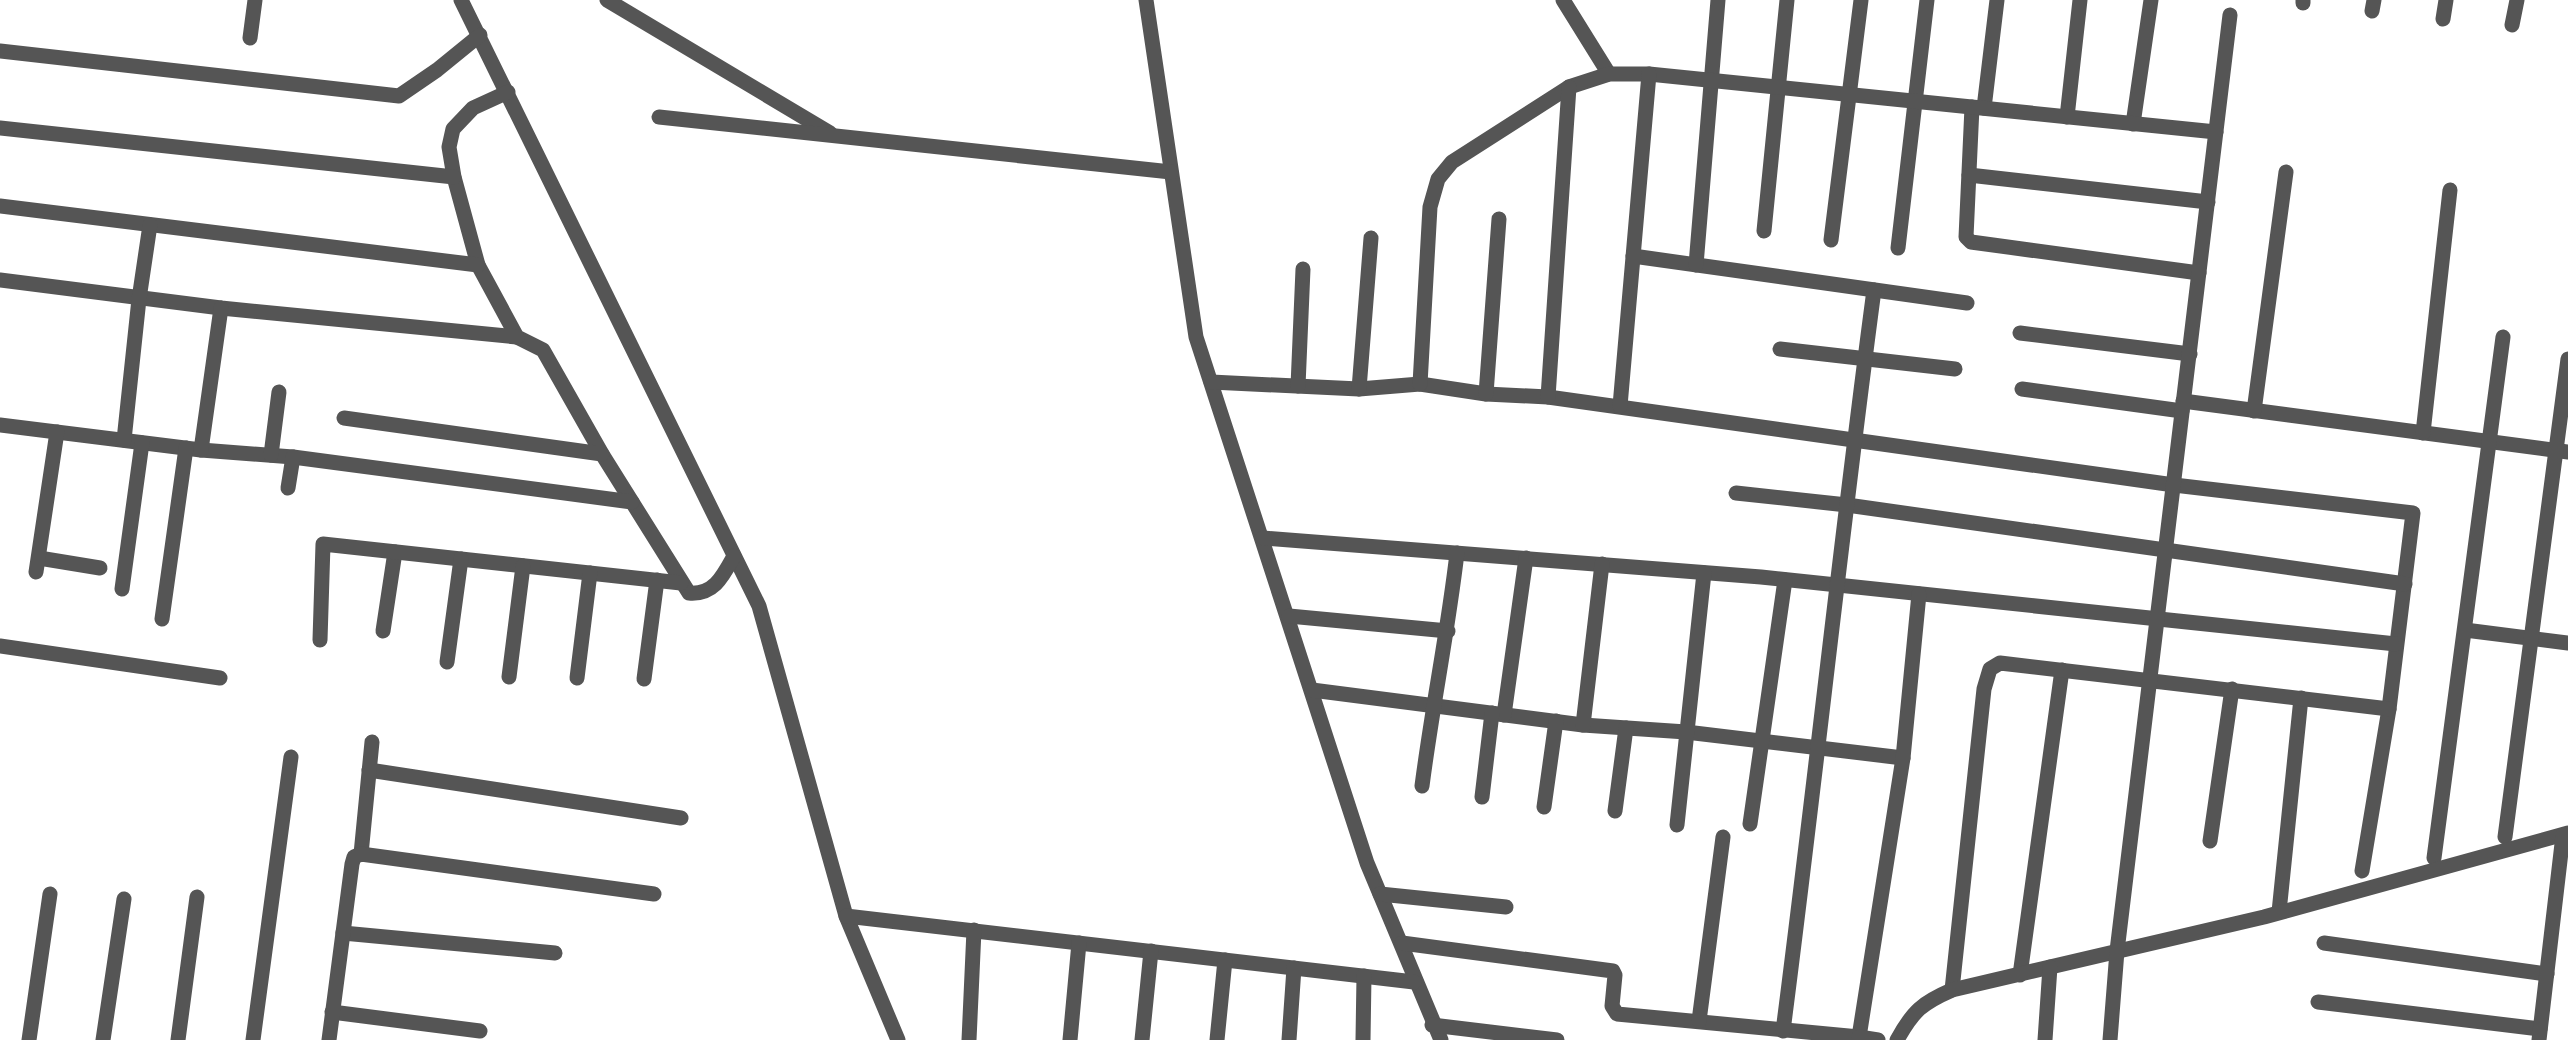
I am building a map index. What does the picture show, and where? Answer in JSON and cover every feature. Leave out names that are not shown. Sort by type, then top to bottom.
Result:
[{"type":"street","points":[[250,39],[255,0]]},
{"type":"street","points":[[461,0],[759,606],[846,916],[898,1040]]},
{"type":"street","points":[[607,0],[835,136]]},
{"type":"street","points":[[1146,0],[1196,337],[1380,894],[1402,943],[1414,982],[1441,1040]]},
{"type":"street","points":[[1563,0],[1609,74]]},
{"type":"street","points":[[1695,265],[1718,0]]},
{"type":"street","points":[[1764,231],[1787,0]]},
{"type":"street","points":[[1831,240],[1861,0]]},
{"type":"street","points":[[1898,248],[1927,0]]},
{"type":"street","points":[[1997,0],[1969,175],[1966,237],[1971,242],[2199,273]]},
{"type":"street","points":[[2067,117],[2079,0]]},
{"type":"street","points":[[2133,124],[2151,0]]},
{"type":"street","points":[[2443,19],[2446,0]]},
{"type":"street","points":[[2512,25],[2517,0]]},
{"type":"street","points":[[2110,1040],[2117,951],[2230,15]]},
{"type":"street","points":[[0,51],[399,96],[437,70],[480,35]]},
{"type":"street","points":[[1420,384],[1430,207],[1438,179],[1452,162],[1569,87],[1609,74],[1649,74],[1712,80],[2216,132]]},
{"type":"street","points":[[1620,406],[1649,74]]},
{"type":"street","points":[[1548,397],[1569,87]]},
{"type":"street","points":[[508,92],[474,108],[453,129],[449,147],[454,177],[478,265],[517,337]]},
{"type":"street","points":[[659,117],[1171,172]]},
{"type":"street","points":[[0,128],[454,177]]},
{"type":"street","points":[[2254,411],[2286,172]]},
{"type":"street","points":[[1969,175],[2208,202]]},
{"type":"street","points":[[2424,433],[2450,190]]},
{"type":"street","points":[[0,210],[150,225],[478,265]]},
{"type":"street","points":[[1485,394],[1499,219]]},
{"type":"street","points":[[124,440],[138,298],[150,225]]},
{"type":"street","points":[[1359,389],[1371,238]]},
{"type":"street","points":[[1633,256],[1966,303]]},
{"type":"street","points":[[1298,386],[1303,269]]},
{"type":"street","points":[[0,280],[221,308],[517,337],[543,350],[602,454],[689,593],[698,594],[719,584],[734,556]]},
{"type":"street","points":[[1783,1031],[1820,749],[1854,441],[1874,290]]},
{"type":"street","points":[[162,619],[221,308]]},
{"type":"street","points":[[2020,333],[2190,354]]},
{"type":"street","points":[[2434,858],[2503,338]]},
{"type":"street","points":[[1780,349],[1955,369]]},
{"type":"street","points":[[2505,837],[2531,639],[2563,451],[2568,359]]},
{"type":"street","points":[[1211,382],[1359,389],[1420,384],[1485,394],[1548,397],[2174,485],[2413,513],[2389,708],[2362,871]]},
{"type":"street","points":[[2022,389],[2182,406],[2254,411],[2563,451]]},
{"type":"street","points":[[271,455],[279,392]]},
{"type":"street","points":[[344,418],[602,454]]},
{"type":"street","points":[[0,424],[194,449],[293,457],[632,502]]},
{"type":"street","points":[[57,432],[38,565],[100,568]]},
{"type":"street","points":[[122,590],[142,442]]},
{"type":"street","points":[[288,488],[293,457]]},
{"type":"street","points":[[1736,493],[1847,505],[2405,584]]},
{"type":"street","points":[[1263,538],[1785,579],[2396,644]]},
{"type":"street","points":[[321,640],[323,544],[681,583]]},
{"type":"street","points":[[383,631],[395,552]]},
{"type":"street","points":[[1422,786],[1433,706],[1448,631],[1457,553]]},
{"type":"street","points":[[1482,797],[1526,558]]},
{"type":"street","points":[[447,662],[461,559]]},
{"type":"street","points":[[1583,725],[1602,564]]},
{"type":"street","points":[[509,677],[523,566]]},
{"type":"street","points":[[577,678],[590,573]]},
{"type":"street","points":[[1677,825],[1704,573]]},
{"type":"street","points":[[1750,824],[1785,579]]},
{"type":"street","points":[[644,679],[657,580]]},
{"type":"street","points":[[1859,1037],[1904,758],[1919,594]]},
{"type":"street","points":[[1289,616],[1448,631]]},
{"type":"street","points":[[2465,630],[2568,643]]},
{"type":"street","points":[[0,646],[220,678]]},
{"type":"street","points":[[1952,990],[1984,689],[1990,669],[2000,663],[2389,708]]},
{"type":"street","points":[[2020,975],[2062,670]]},
{"type":"street","points":[[2210,841],[2232,689]]},
{"type":"street","points":[[1312,690],[1583,725],[1686,732],[1761,743],[1904,758]]},
{"type":"street","points":[[2280,912],[2301,698]]},
{"type":"street","points":[[1544,807],[1556,721]]},
{"type":"street","points":[[1615,811],[1626,728]]},
{"type":"street","points":[[361,854],[372,742]]},
{"type":"street","points":[[253,1040],[291,757]]},
{"type":"street","points":[[369,770],[681,818]]},
{"type":"street","points":[[1897,1040],[1910,1017],[1918,1009],[1927,1001],[1952,990],[2280,912],[2565,834],[2539,1035],[2318,1002]]},
{"type":"street","points":[[1699,1021],[1723,837]]},
{"type":"street","points":[[329,1040],[354,857],[361,854],[654,894]]},
{"type":"street","points":[[29,1040],[50,894]]},
{"type":"street","points":[[1380,894],[1506,907]]},
{"type":"street","points":[[178,1040],[197,897]]},
{"type":"street","points":[[103,1040],[124,899]]},
{"type":"street","points":[[846,916],[1414,982]]},
{"type":"street","points":[[969,1040],[974,930]]},
{"type":"street","points":[[342,933],[555,953]]},
{"type":"street","points":[[1070,1040],[1079,943]]},
{"type":"street","points":[[1402,943],[1613,971],[1615,975],[1612,1006],[1617,1014],[1878,1040]]},
{"type":"street","points":[[2324,943],[2547,974]]},
{"type":"street","points":[[1142,1040],[1151,951]]},
{"type":"street","points":[[1216,1040],[1225,960]]},
{"type":"street","points":[[2045,1040],[2050,967]]},
{"type":"street","points":[[1289,1040],[1294,968]]},
{"type":"street","points":[[1363,1040],[1364,976]]},
{"type":"street","points":[[332,1012],[480,1031]]},
{"type":"street","points":[[1432,1024],[1557,1040]]}]
